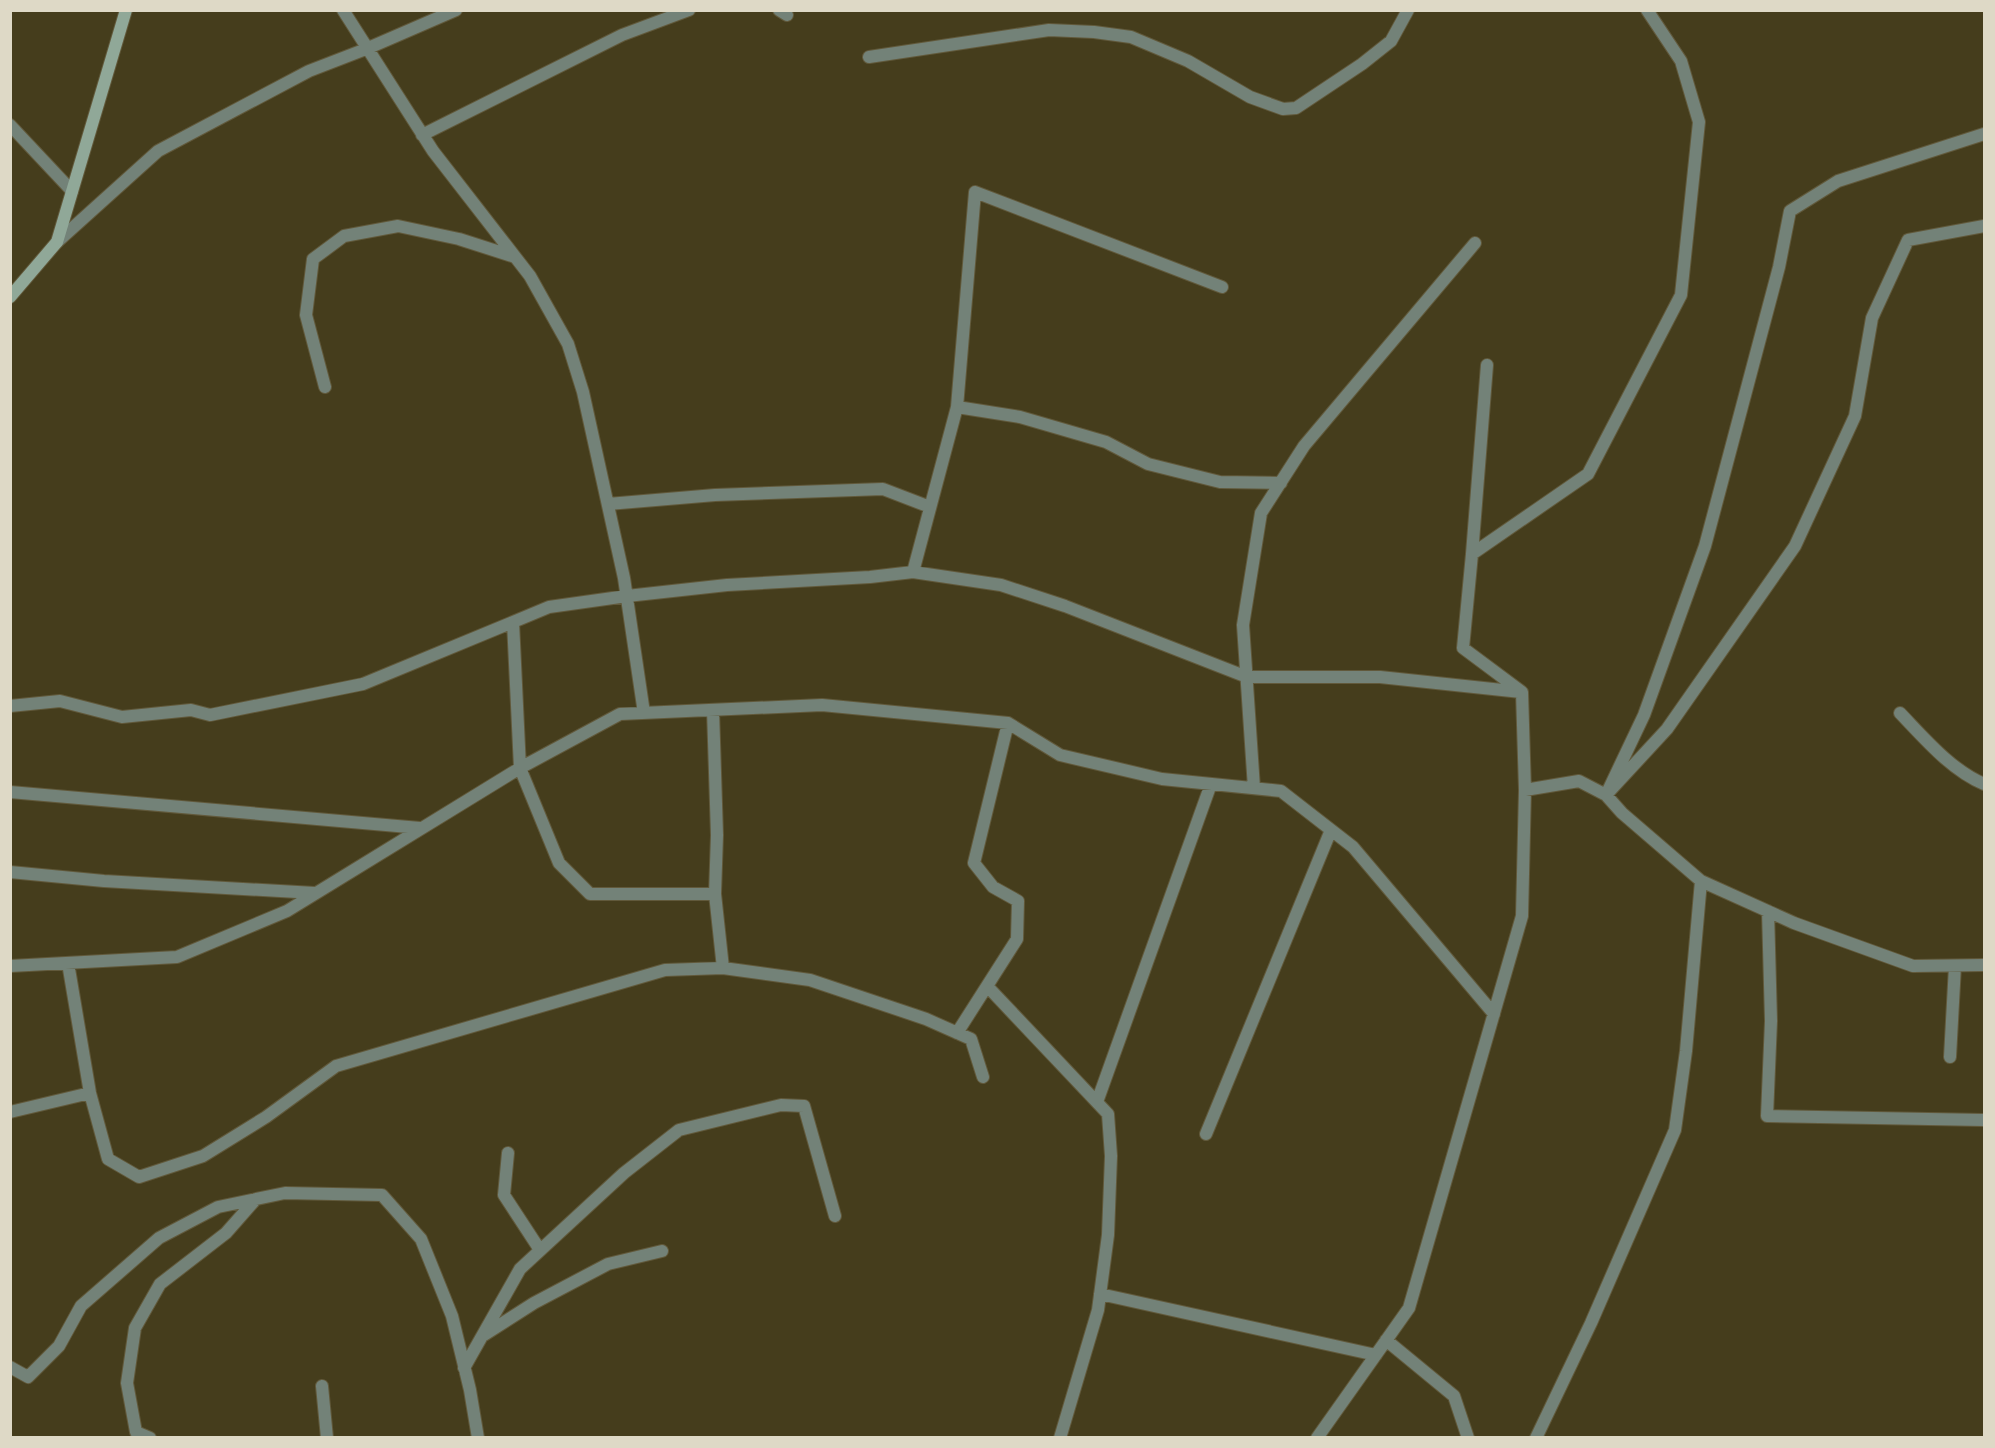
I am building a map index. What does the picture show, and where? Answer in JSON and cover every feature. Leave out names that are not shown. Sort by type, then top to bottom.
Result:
[{"type":"street","points":[[57,242],[126,10]]},
{"type":"street","points":[[343,10],[422,135],[530,276],[568,345],[583,392],[608,504],[627,596],[644,713]]},
{"type":"street","points":[[10,297],[57,242],[158,151],[309,71],[456,10]]},
{"type":"street","points":[[422,135],[622,35],[689,10]]},
{"type":"street","points":[[869,57],[1049,30],[1131,36],[1188,61],[1250,97],[1283,109],[1296,108],[1362,64],[1391,41],[1408,10]]},
{"type":"street","points":[[1472,554],[1588,474],[1681,295],[1699,122],[1681,61],[1647,10]]},
{"type":"street","points":[[10,124],[72,191]]},
{"type":"street","points":[[1606,795],[1644,715],[1705,546],[1779,267],[1790,211],[1838,181],[1984,134]]},
{"type":"street","points":[[913,572],[957,407],[975,192],[1222,287]]},
{"type":"street","points":[[325,387],[306,315],[313,259],[344,236],[398,226],[459,239],[515,257]]},
{"type":"street","points":[[1606,795],[1667,729],[1795,546],[1855,416],[1872,318],[1908,240],[1984,226]]},
{"type":"street","points":[[1254,788],[1243,625],[1261,513],[1304,446],[1475,243]]},
{"type":"street","points":[[1487,365],[1463,648],[1522,692]]},
{"type":"street","points":[[957,407],[1020,417],[1106,442],[1148,464],[1220,482],[1281,483]]},
{"type":"street","points":[[608,504],[715,495],[883,489],[930,507]]},
{"type":"street","points":[[10,706],[60,701],[123,717],[191,710],[210,716],[363,684],[549,607],[727,585],[870,577],[913,572],[1001,585],[1065,606],[1247,677],[1380,677],[1522,692]]},
{"type":"street","points":[[513,622],[520,768],[559,863],[590,894],[715,894]]},
{"type":"street","points":[[1317,1437],[1409,1308],[1522,916],[1525,790],[1522,692]]},
{"type":"street","points":[[10,966],[177,957],[287,911],[520,768],[620,714],[822,705],[1008,723],[1060,755],[1162,779],[1281,791],[1353,847],[1494,1014]]},
{"type":"street","points":[[713,710],[717,835],[715,894],[723,968]]},
{"type":"street","points":[[1900,713],[1943,757],[1976,781],[1984,784]]},
{"type":"street","points":[[957,1033],[1017,939],[1018,901],[993,887],[974,863],[1008,723]]},
{"type":"street","points":[[1525,790],[1579,781],[1606,795],[1622,813],[1701,880],[1794,923],[1913,966],[1984,965]]},
{"type":"street","points":[[1097,1102],[1211,784]]},
{"type":"street","points":[[10,792],[420,828]]},
{"type":"street","points":[[1206,1134],[1331,830]]},
{"type":"street","points":[[10,872],[104,881],[315,893]]},
{"type":"street","points":[[1536,1437],[1591,1323],[1676,1130],[1686,1050],[1701,880]]},
{"type":"street","points":[[1768,911],[1771,1021],[1767,1116],[1984,1120]]},
{"type":"street","points":[[68,963],[90,1093],[108,1159],[139,1177],[203,1156],[266,1117],[336,1066],[665,970],[723,968],[810,980],[926,1019],[971,1040],[983,1077]]},
{"type":"street","points":[[1950,1057],[1955,966]]},
{"type":"street","points":[[987,986],[1108,1114],[1111,1156],[1108,1235],[1098,1310],[1060,1437]]},
{"type":"street","points":[[10,1112],[90,1093]]},
{"type":"street","points":[[464,1368],[520,1269],[624,1173],[679,1130],[781,1105],[804,1106],[836,1216]]},
{"type":"street","points":[[508,1154],[504,1195],[540,1250]]},
{"type":"street","points":[[10,1367],[28,1377],[59,1346],[81,1306],[159,1238],[218,1207],[285,1193],[382,1195],[421,1239],[452,1316],[478,1437]]},
{"type":"street","points":[[150,1437],[136,1432],[128,1383],[135,1328],[160,1284],[226,1233],[256,1199]]},
{"type":"street","points":[[483,1335],[534,1303],[608,1264],[662,1251]]},
{"type":"street","points":[[1100,1294],[1376,1355]]},
{"type":"street","points":[[1386,1340],[1454,1396],[1468,1437]]},
{"type":"street","points":[[322,1386],[327,1437]]}]
